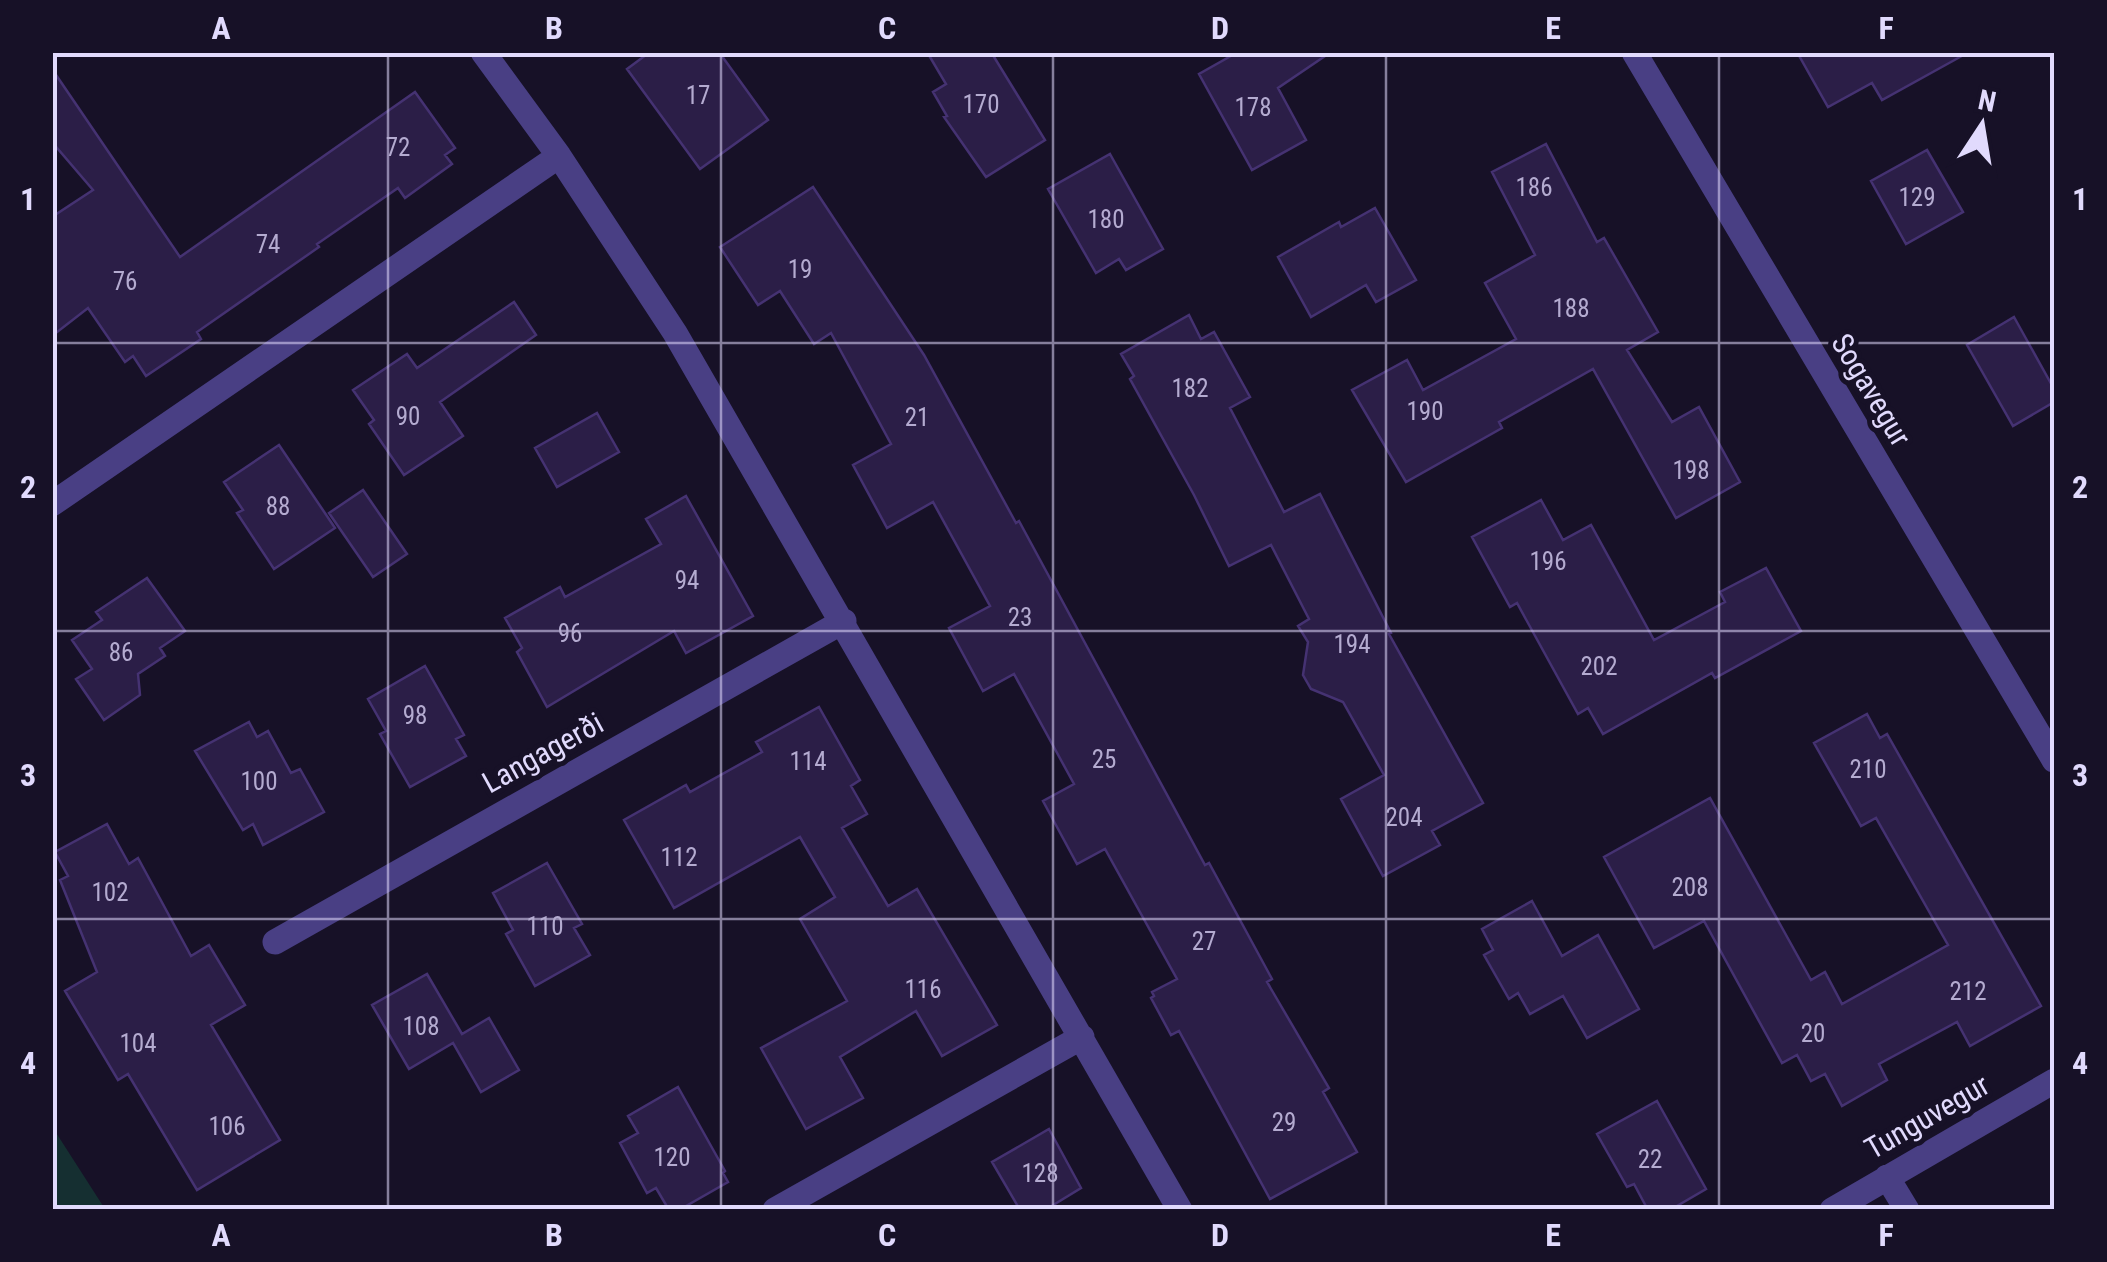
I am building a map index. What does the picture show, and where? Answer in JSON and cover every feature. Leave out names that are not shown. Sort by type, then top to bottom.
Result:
[{"type":"street","points":[[483,52],[559,156],[675,332],[1180,1210]]},
{"type":"street","name":"Sogavegur","points":[[1634,52],[2054,760]]},
{"type":"street","points":[[52,504],[559,156]]},
{"type":"street","name":"Langagerði","points":[[275,942],[844,621]]},
{"type":"street","points":[[776,1210],[1082,1037]]},
{"type":"street","name":"Tunguvegur","points":[[1832,1210],[2054,1081]]},
{"type":"street","points":[[1888,1177],[1907,1210]]},
{"type":"green space","points":[[53,1128],[105,1209],[53,1209]]},
{"type":"building","points":[[650,52],[719,52],[768,120],[700,169],[627,69]]},
{"type":"building","points":[[927,52],[991,52],[1045,140],[986,177],[944,117],[947,116],[933,92],[946,84]]},
{"type":"building","points":[[1238,52],[1331,52],[1278,88],[1306,140],[1252,170],[1199,74]]},
{"type":"building","points":[[1797,52],[1969,52],[1882,100],[1872,83],[1828,107]]},
{"type":"building","points":[[52,69],[180,257],[415,92],[455,148],[445,155],[452,164],[405,198],[398,188],[317,244],[319,247],[197,332],[201,339],[146,376],[133,356],[125,362],[88,308],[52,336],[52,217],[93,190],[52,142]]},
{"type":"building","points":[[1546,144],[1597,242],[1604,238],[1658,332],[1627,350],[1672,422],[1699,407],[1740,482],[1676,518],[1593,369],[1499,422],[1502,428],[1406,482],[1352,390],[1407,360],[1423,390],[1516,339],[1485,283],[1535,255],[1492,172]]},
{"type":"building","points":[[1927,150],[1963,212],[1906,244],[1871,181]]},
{"type":"building","points":[[1110,154],[1163,249],[1126,270],[1119,259],[1096,273],[1048,189]]},
{"type":"building","points":[[813,187],[924,355],[1016,523],[1019,521],[1205,865],[1209,863],[1272,979],[1267,982],[1329,1088],[1323,1092],[1357,1152],[1270,1199],[1179,1031],[1171,1035],[1151,998],[1152,992],[1177,979],[1105,849],[1077,864],[1043,801],[1074,784],[1014,674],[983,691],[949,628],[990,606],[933,502],[887,528],[853,465],[891,444],[831,333],[814,344],[780,291],[758,305],[720,247]]},
{"type":"building","points":[[1375,208],[1416,280],[1376,302],[1366,285],[1311,317],[1278,257],[1339,222],[1341,227]]},
{"type":"building","points":[[514,302],[536,335],[440,402],[463,436],[404,475],[369,424],[374,420],[353,390],[407,354],[417,368]]},
{"type":"building","points":[[1189,315],[1201,339],[1214,332],[1250,397],[1230,408],[1284,512],[1320,494],[1389,634],[1483,803],[1432,831],[1440,845],[1383,876],[1341,799],[1384,775],[1343,702],[1311,689],[1303,675],[1308,642],[1298,626],[1309,619],[1271,545],[1229,566],[1130,379],[1134,376],[1121,354]]},
{"type":"building","points":[[2014,317],[2054,389],[2054,402],[2013,426],[1967,345]]},
{"type":"building","points":[[597,413],[619,452],[557,487],[535,448]]},
{"type":"building","points":[[279,445],[335,528],[274,569],[237,513],[243,510],[224,482]]},
{"type":"building","points":[[363,490],[407,554],[373,577],[329,513]]},
{"type":"building","points":[[686,496],[753,616],[686,653],[674,631],[547,707],[517,652],[522,648],[505,618],[560,587],[565,597],[661,544],[646,519]]},
{"type":"building","points":[[1541,500],[1563,540],[1591,525],[1654,640],[1725,602],[1720,592],[1766,568],[1801,631],[1715,678],[1712,673],[1603,734],[1588,708],[1578,714],[1517,603],[1510,607],[1472,537]]},
{"type":"building","points":[[147,578],[185,631],[160,648],[165,656],[138,674],[140,695],[104,720],[76,679],[92,669],[72,640],[102,620],[96,612]]},
{"type":"building","points":[[425,666],[464,735],[456,739],[466,756],[410,787],[380,734],[386,731],[368,699]]},
{"type":"building","points":[[819,707],[860,780],[851,786],[867,814],[842,828],[888,906],[917,889],[997,1025],[942,1056],[916,1011],[840,1057],[863,1098],[806,1129],[761,1048],[847,1001],[800,919],[835,897],[800,837],[674,908],[624,820],[686,785],[690,792],[762,752],[756,742]]},
{"type":"building","points":[[1867,714],[1880,738],[1887,734],[2041,1006],[1970,1046],[1957,1022],[1879,1064],[1887,1080],[1842,1106],[1825,1074],[1811,1081],[1797,1055],[1782,1063],[1704,921],[1654,948],[1604,857],[1710,798],[1811,980],[1825,972],[1842,1004],[1948,945],[1876,818],[1861,826],[1814,743]]},
{"type":"building","points":[[249,722],[257,737],[268,731],[291,773],[300,769],[324,812],[263,845],[253,824],[243,830],[195,751]]},
{"type":"building","points":[[107,824],[129,864],[138,858],[191,956],[209,945],[245,1005],[211,1025],[280,1140],[197,1190],[128,1074],[118,1080],[65,991],[97,972],[60,880],[68,876],[55,852]]},
{"type":"building","points":[[547,863],[582,924],[574,928],[590,955],[535,986],[506,934],[513,930],[493,893]]},
{"type":"building","points":[[1532,901],[1562,956],[1598,935],[1639,1009],[1587,1038],[1563,996],[1530,1014],[1518,993],[1509,999],[1484,955],[1493,950],[1482,929]]},
{"type":"building","points":[[427,974],[462,1034],[489,1018],[519,1070],[481,1092],[453,1043],[409,1069],[372,1005]]},
{"type":"building","points":[[678,1087],[728,1182],[679,1210],[669,1210],[656,1188],[647,1193],[620,1143],[638,1133],[628,1116]]},
{"type":"building","points":[[1657,1101],[1706,1189],[1670,1210],[1648,1210],[1634,1184],[1627,1187],[1597,1134]]},
{"type":"building","points":[[1049,1129],[1081,1188],[1045,1210],[1020,1210],[992,1162]]}]
